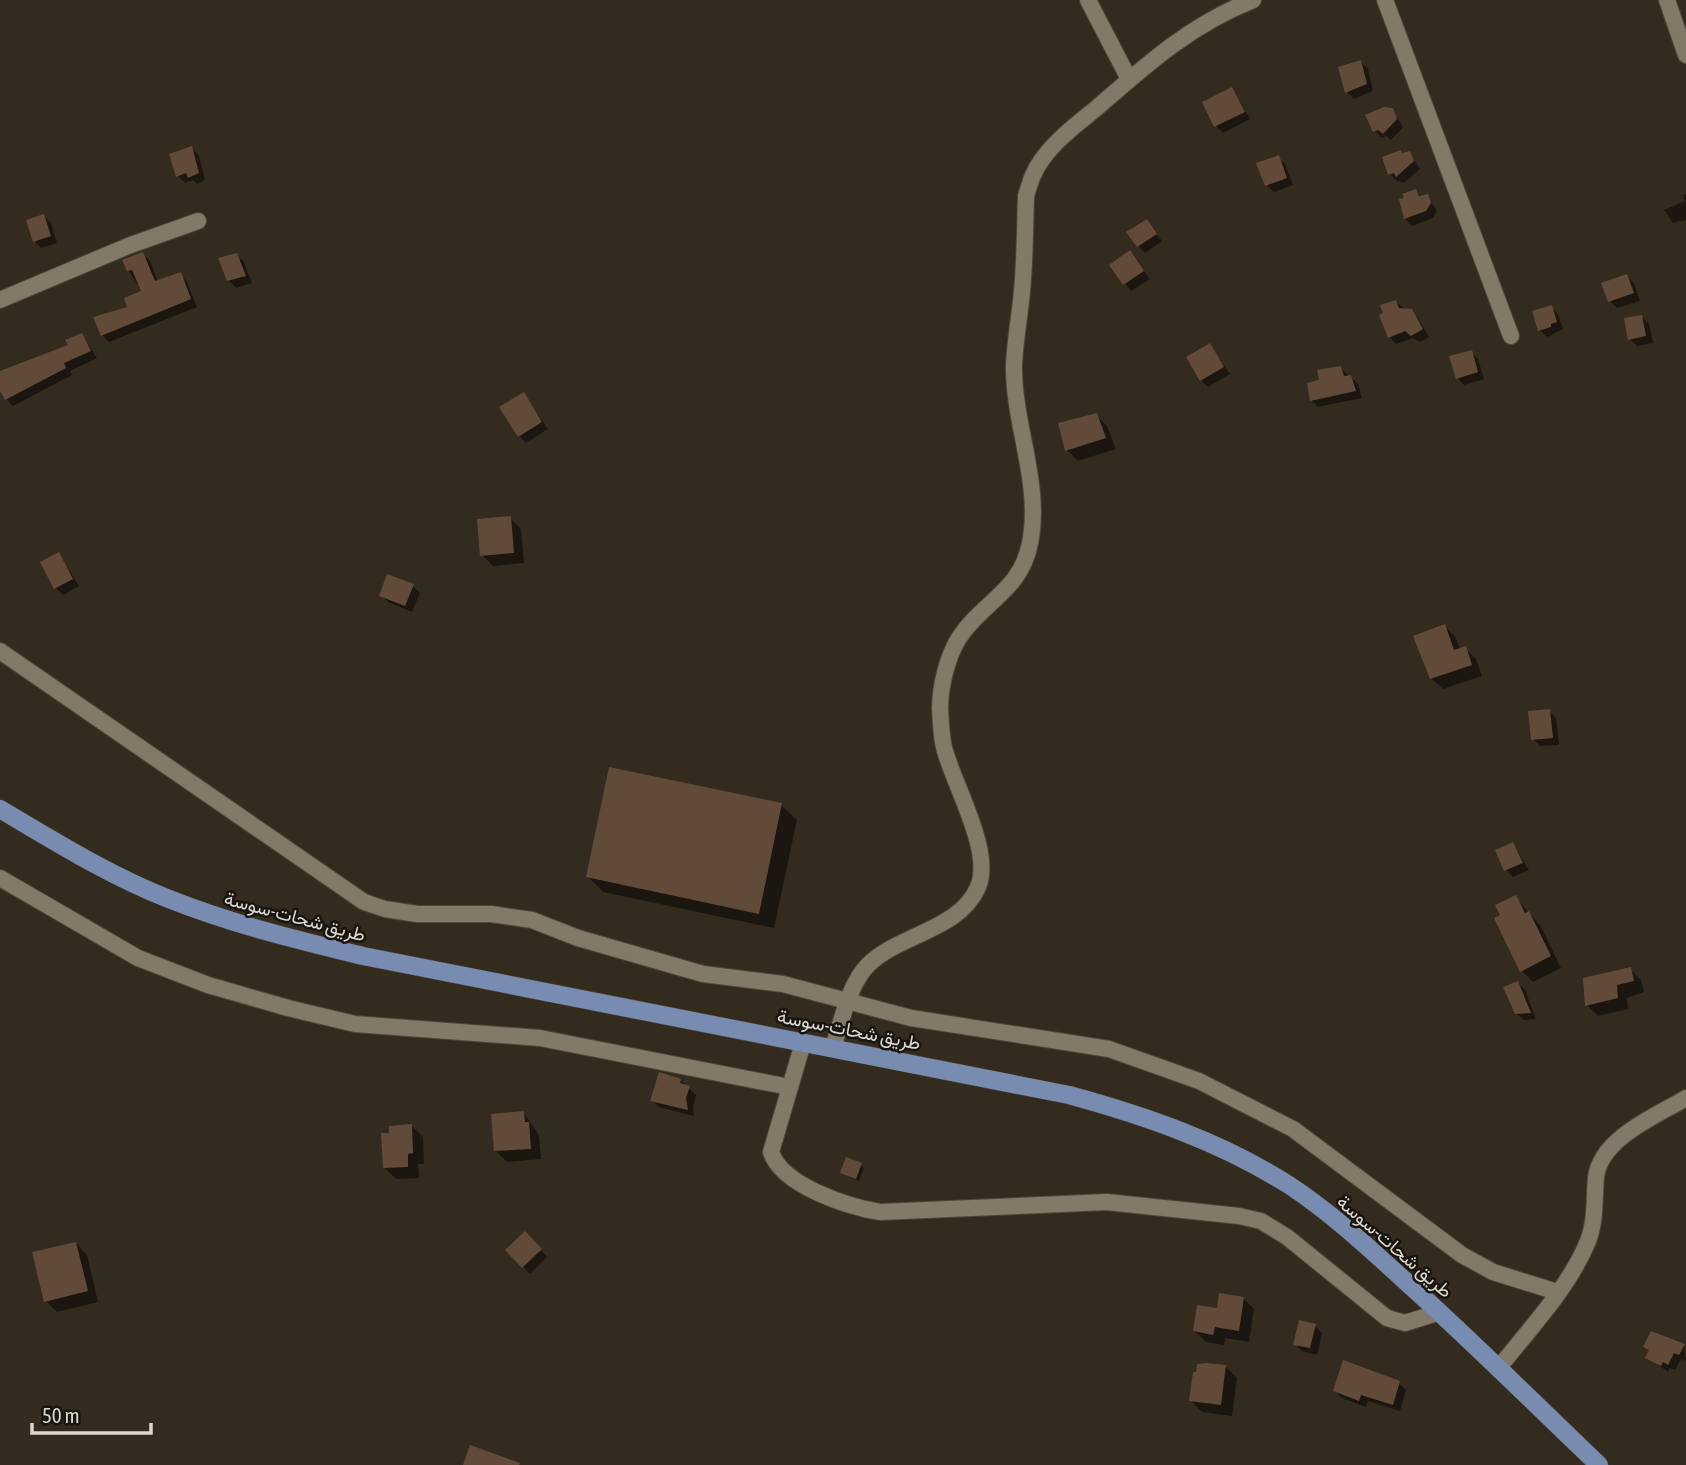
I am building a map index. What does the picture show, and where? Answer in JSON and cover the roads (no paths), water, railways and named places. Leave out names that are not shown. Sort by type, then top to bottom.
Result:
[{"type":"main road","name":"طريق شحات-سوسة","points":[[0,809],[132,883],[228,920],[363,956],[1069,1095],[1168,1125],[1223,1148],[1289,1185],[1354,1235],[1440,1312],[1599,1465]]},
{"type":"street","points":[[1088,0],[1129,79]]},
{"type":"street","points":[[833,1047],[855,985],[868,965],[891,948],[960,911],[973,899],[980,884],[982,865],[979,846],[944,748],[940,706],[945,671],[959,638],[1009,587],[1025,564],[1031,541],[1030,486],[1016,399],[1014,365],[1022,288],[1026,196],[1033,175],[1043,159],[1129,79],[1218,13],[1253,0]]},
{"type":"street","points":[[1385,0],[1511,336]]},
{"type":"street","points":[[1667,0],[1686,55]]},
{"type":"street","points":[[0,300],[128,246],[198,221]]},
{"type":"street","points":[[0,651],[364,902],[385,909],[417,914],[491,914],[532,920],[578,938],[703,974],[783,984],[911,1018],[1110,1049],[1199,1081],[1293,1129],[1462,1255],[1502,1275],[1557,1292]]},
{"type":"street","points":[[0,878],[55,913],[138,958],[208,985],[288,1008],[355,1024],[540,1038],[789,1087]]},
{"type":"street","points":[[803,1043],[771,1147],[772,1157],[795,1178],[820,1194],[852,1208],[916,1212],[1107,1202],[1239,1216],[1261,1222],[1295,1243],[1387,1318],[1405,1323],[1440,1312]]},
{"type":"street","points":[[1498,1369],[1557,1292],[1589,1239],[1595,1211],[1596,1175],[1607,1150],[1625,1135],[1686,1098]]}]
